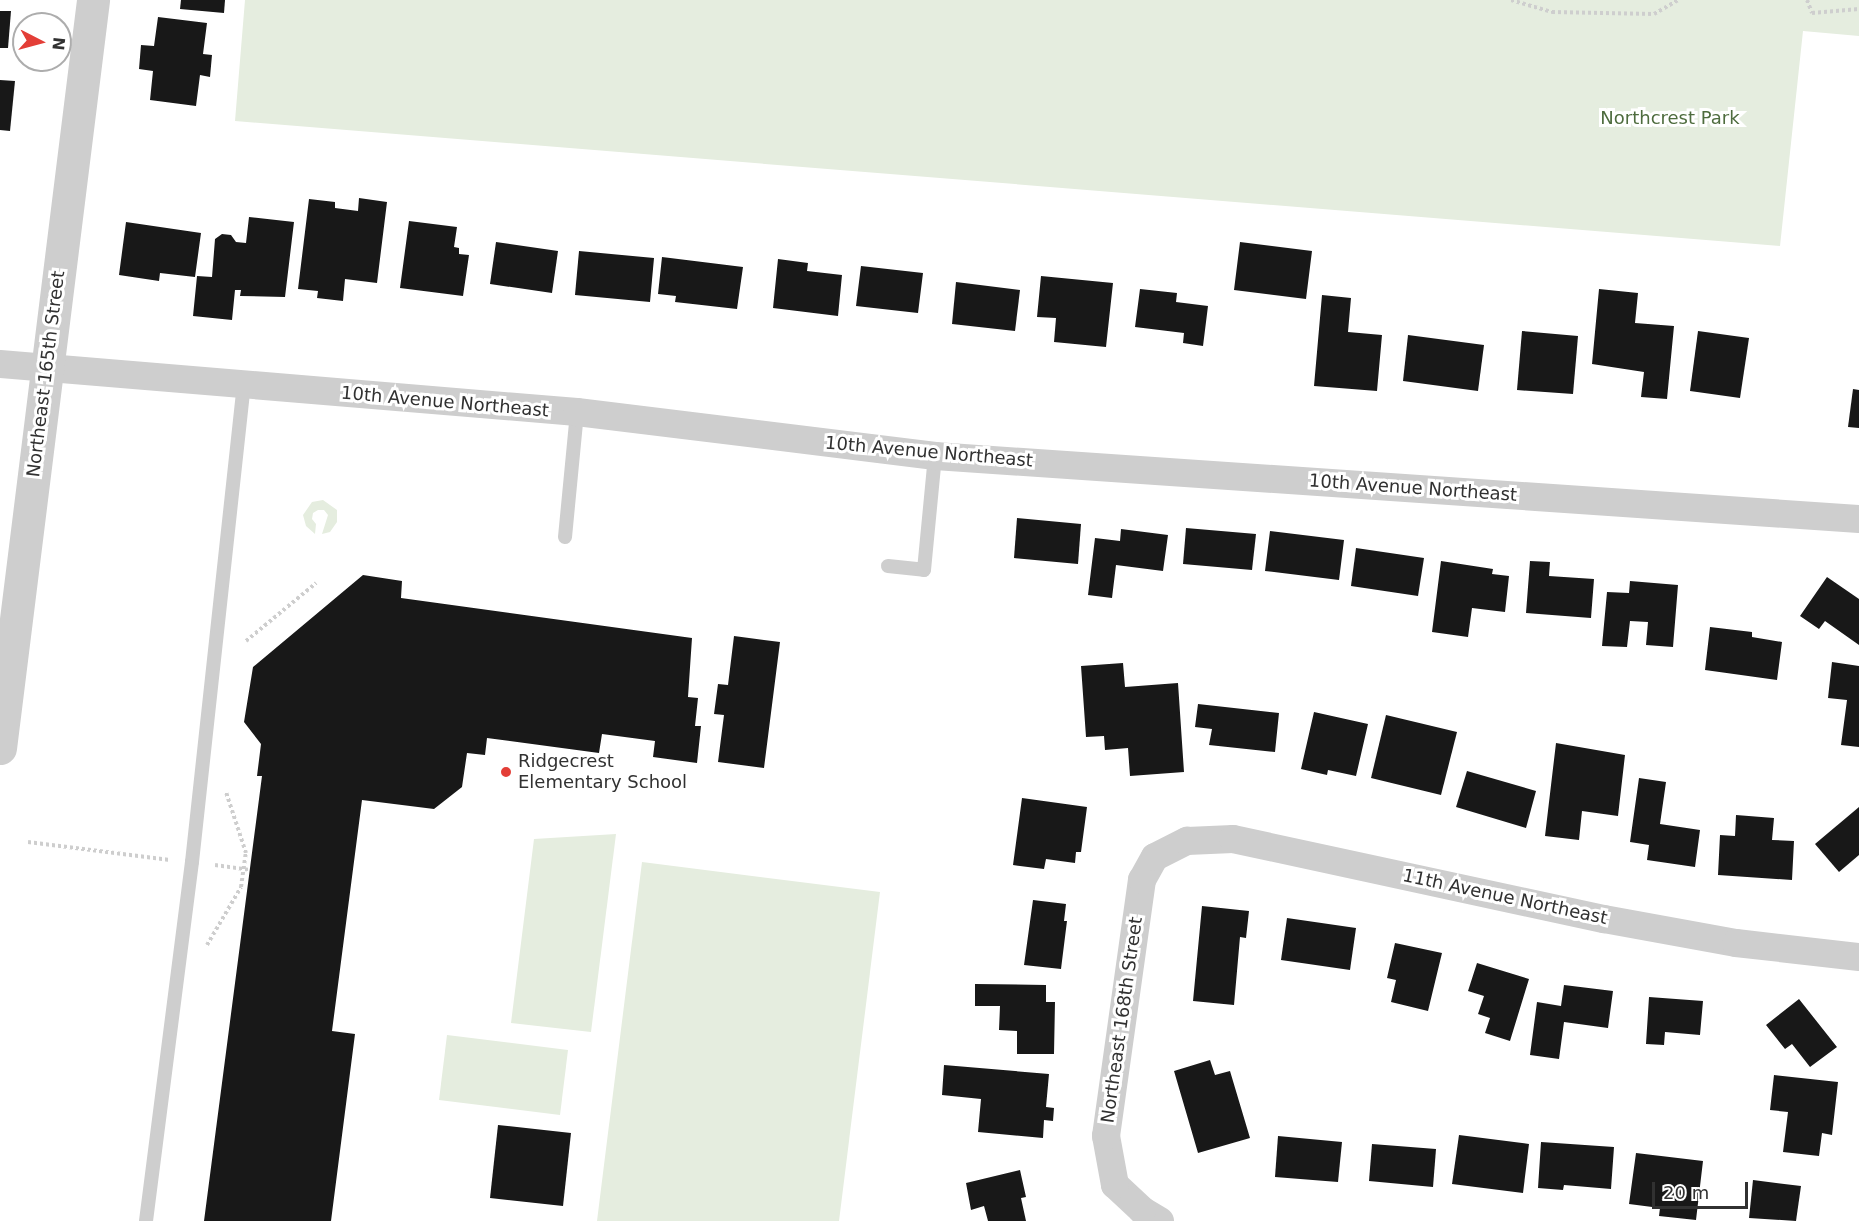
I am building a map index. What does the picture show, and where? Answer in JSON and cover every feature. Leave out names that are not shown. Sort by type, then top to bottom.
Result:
[{"type":"street","name":"Northeast 165th Street","points":[[0,748],[93,0]]},
{"type":"street","name":"10th Avenue Northeast","points":[[0,364],[577,412],[935,456],[1859,519]]},
{"type":"street","name":"11th Avenue Northeast","points":[[1155,857],[1187,841],[1233,839],[1604,919],[1736,943],[1859,957]]},
{"type":"street","name":"Northeast 168th Street","points":[[1151,1215],[1115,1185],[1106,1136],[1142,880],[1155,857]]},
{"type":"lane","points":[[146,1221],[190,874],[244,386]]},
{"type":"lane","points":[[565,537],[577,412]]},
{"type":"lane","points":[[888,567],[924,570],[935,456]]},
{"type":"path","points":[[1510,0],[1552,12],[1654,14],[1678,0]]},
{"type":"path","points":[[1807,0],[1812,13],[1859,9]]},
{"type":"path","points":[[246,641],[316,583]]},
{"type":"path","points":[[207,945],[241,887],[246,853],[226,792]]},
{"type":"path","points":[[28,842],[172,860]]},
{"type":"path","points":[[213,865],[250,870]]},
{"type":"green space","name":"Northcrest Park","points":[[245,0],[1859,0],[1859,36],[1803,31],[1780,246],[235,121]]},
{"type":"green space","points":[[323,500],[337,510],[337,522],[330,532],[322,534],[328,515],[324,510],[318,510],[313,513],[312,519],[316,524],[315,534],[306,526],[303,515],[312,502]]},
{"type":"green space","points":[[616,834],[591,1032],[511,1023],[534,839]]},
{"type":"green space","points":[[642,862],[880,892],[839,1221],[597,1221]]},
{"type":"green space","points":[[447,1035],[568,1050],[560,1115],[439,1100]]},
{"type":"building","points":[[181,0],[225,0],[224,13],[180,9]]},
{"type":"building","points":[[0,11],[11,11],[8,48],[0,48]]},
{"type":"building","points":[[158,17],[207,23],[203,54],[212,55],[210,77],[200,75],[196,106],[150,100],[153,71],[139,69],[141,45],[154,46]]},
{"type":"building","points":[[0,80],[15,81],[10,131],[0,130]]},
{"type":"building","points":[[359,198],[387,202],[377,283],[345,279],[343,301],[317,298],[318,291],[298,289],[309,199],[335,202],[335,208],[358,211]]},
{"type":"building","points":[[249,217],[294,222],[285,297],[240,296],[241,290],[235,290],[232,320],[193,316],[197,276],[212,277],[215,239],[222,234],[231,235],[236,242],[246,243]]},
{"type":"building","points":[[409,221],[457,227],[454,247],[459,248],[459,254],[469,255],[463,296],[400,288]]},
{"type":"building","points":[[126,222],[201,233],[195,277],[160,273],[159,281],[119,275]]},
{"type":"building","points":[[496,242],[558,251],[552,293],[490,284]]},
{"type":"building","points":[[1240,242],[1312,251],[1306,299],[1234,290]]},
{"type":"building","points":[[579,251],[654,258],[650,302],[575,295]]},
{"type":"building","points":[[662,257],[743,267],[737,309],[675,302],[676,296],[658,294]]},
{"type":"building","points":[[778,259],[808,263],[807,271],[842,275],[838,316],[773,308]]},
{"type":"building","points":[[861,266],[923,273],[918,313],[856,306]]},
{"type":"building","points":[[1041,276],[1113,283],[1106,347],[1054,342],[1056,318],[1037,317]]},
{"type":"building","points":[[956,282],[1020,290],[1015,331],[952,324]]},
{"type":"building","points":[[1140,289],[1177,293],[1176,302],[1208,306],[1203,346],[1183,343],[1184,333],[1135,327]]},
{"type":"building","points":[[1599,289],[1638,293],[1635,323],[1674,326],[1667,399],[1641,397],[1644,372],[1592,364]]},
{"type":"building","points":[[1322,295],[1351,298],[1348,332],[1382,335],[1377,391],[1314,386]]},
{"type":"building","points":[[1522,331],[1578,336],[1573,394],[1517,390]]},
{"type":"building","points":[[1698,331],[1749,338],[1740,398],[1690,391]]},
{"type":"building","points":[[1408,335],[1484,345],[1478,391],[1403,381]]},
{"type":"building","points":[[1853,389],[1859,390],[1859,428],[1848,427]]},
{"type":"building","points":[[1017,518],[1081,524],[1078,564],[1014,558]]},
{"type":"building","points":[[1186,528],[1256,534],[1252,570],[1183,564]]},
{"type":"building","points":[[1121,529],[1168,535],[1163,571],[1116,565],[1112,598],[1088,595],[1095,538],[1120,541]]},
{"type":"building","points":[[1270,531],[1344,540],[1339,580],[1265,571]]},
{"type":"building","points":[[1356,548],[1424,558],[1418,596],[1351,586]]},
{"type":"building","points":[[1441,561],[1493,569],[1492,574],[1509,576],[1505,612],[1472,608],[1468,637],[1432,632]]},
{"type":"building","points":[[1530,561],[1550,562],[1549,576],[1594,579],[1591,618],[1526,613]]},
{"type":"building","points":[[363,575],[402,581],[401,598],[692,638],[688,697],[698,698],[695,726],[701,726],[697,763],[653,757],[655,741],[602,734],[599,753],[487,738],[485,755],[467,753],[462,787],[434,809],[362,800],[332,1031],[355,1034],[331,1221],[204,1221],[262,776],[257,776],[261,744],[244,722],[253,667]]},
{"type":"building","points":[[1827,577],[1859,599],[1859,645],[1825,621],[1819,629],[1800,616]]},
{"type":"building","points":[[1630,581],[1678,585],[1673,647],[1646,645],[1648,622],[1630,621],[1627,647],[1602,646],[1607,592],[1629,593]]},
{"type":"building","points":[[1710,627],[1752,632],[1752,637],[1782,642],[1777,680],[1705,670]]},
{"type":"building","points":[[734,636],[780,642],[764,768],[718,762],[724,715],[714,714],[718,684],[728,685]]},
{"type":"building","points":[[1832,662],[1859,666],[1859,747],[1841,745],[1847,700],[1828,698]]},
{"type":"building","points":[[1123,663],[1125,687],[1178,683],[1184,772],[1130,776],[1128,748],[1105,750],[1104,736],[1086,737],[1081,666]]},
{"type":"building","points":[[1198,704],[1279,713],[1275,752],[1209,745],[1212,729],[1195,727]]},
{"type":"building","points":[[1314,712],[1368,724],[1356,776],[1328,770],[1327,775],[1301,769]]},
{"type":"building","points":[[1386,715],[1457,732],[1441,795],[1371,778]]},
{"type":"building","points":[[1556,743],[1625,755],[1618,816],[1582,811],[1579,840],[1545,836]]},
{"type":"building","points":[[1467,771],[1536,791],[1526,828],[1456,807]]},
{"type":"building","points":[[1639,778],[1666,782],[1660,824],[1700,830],[1695,867],[1647,860],[1649,845],[1630,842]]},
{"type":"building","points":[[1022,798],[1087,807],[1081,852],[1076,852],[1075,863],[1046,859],[1044,869],[1013,865]]},
{"type":"building","points":[[1859,807],[1859,855],[1839,872],[1815,844]]},
{"type":"building","points":[[1736,815],[1774,818],[1772,840],[1794,841],[1792,880],[1718,875],[1720,835],[1735,836]]},
{"type":"building","points":[[1033,900],[1066,904],[1064,921],[1067,921],[1061,969],[1024,965]]},
{"type":"building","points":[[1202,906],[1249,911],[1246,938],[1240,937],[1234,1005],[1193,1001]]},
{"type":"building","points":[[1287,918],[1356,928],[1350,970],[1281,960]]},
{"type":"building","points":[[1395,943],[1442,953],[1428,1011],[1391,1002],[1396,980],[1387,978]]},
{"type":"building","points":[[1477,963],[1529,979],[1510,1041],[1485,1033],[1490,1018],[1478,1014],[1484,996],[1468,991]]},
{"type":"building","points":[[975,984],[1046,985],[1046,1002],[1055,1002],[1054,1054],[1017,1054],[1017,1031],[999,1030],[1000,1006],[975,1006]]},
{"type":"building","points":[[1564,985],[1613,991],[1608,1028],[1564,1022],[1559,1059],[1530,1055],[1537,1002],[1561,1006]]},
{"type":"building","points":[[1649,997],[1703,1001],[1700,1035],[1665,1032],[1664,1045],[1646,1044]]},
{"type":"building","points":[[1799,999],[1837,1047],[1810,1067],[1792,1044],[1785,1049],[1766,1025]]},
{"type":"building","points":[[1210,1060],[1215,1075],[1230,1071],[1250,1138],[1198,1153],[1174,1071]]},
{"type":"building","points":[[944,1065],[1049,1074],[1046,1107],[1054,1108],[1053,1121],[1044,1120],[1043,1138],[978,1132],[981,1099],[942,1095]]},
{"type":"building","points":[[1774,1075],[1838,1082],[1832,1135],[1822,1133],[1819,1156],[1783,1152],[1788,1112],[1770,1110]]},
{"type":"building","points":[[498,1125],[571,1133],[563,1206],[490,1198]]},
{"type":"building","points":[[1459,1135],[1529,1144],[1523,1193],[1452,1184]]},
{"type":"building","points":[[1278,1136],[1342,1142],[1338,1182],[1275,1177]]},
{"type":"building","points":[[1541,1142],[1614,1147],[1611,1189],[1564,1185],[1563,1190],[1538,1188]]},
{"type":"building","points":[[1372,1144],[1436,1149],[1433,1187],[1369,1181]]},
{"type":"building","points":[[1636,1153],[1703,1161],[1696,1220],[1659,1216],[1660,1208],[1629,1204]]},
{"type":"building","points":[[1020,1170],[1026,1197],[1021,1198],[1026,1221],[988,1221],[984,1206],[971,1210],[966,1183]]},
{"type":"building","points":[[1753,1180],[1801,1186],[1796,1221],[1749,1218]]},
{"type":"place","name":"Ridgecrest Elementary School","points":[[506,772]]}]
